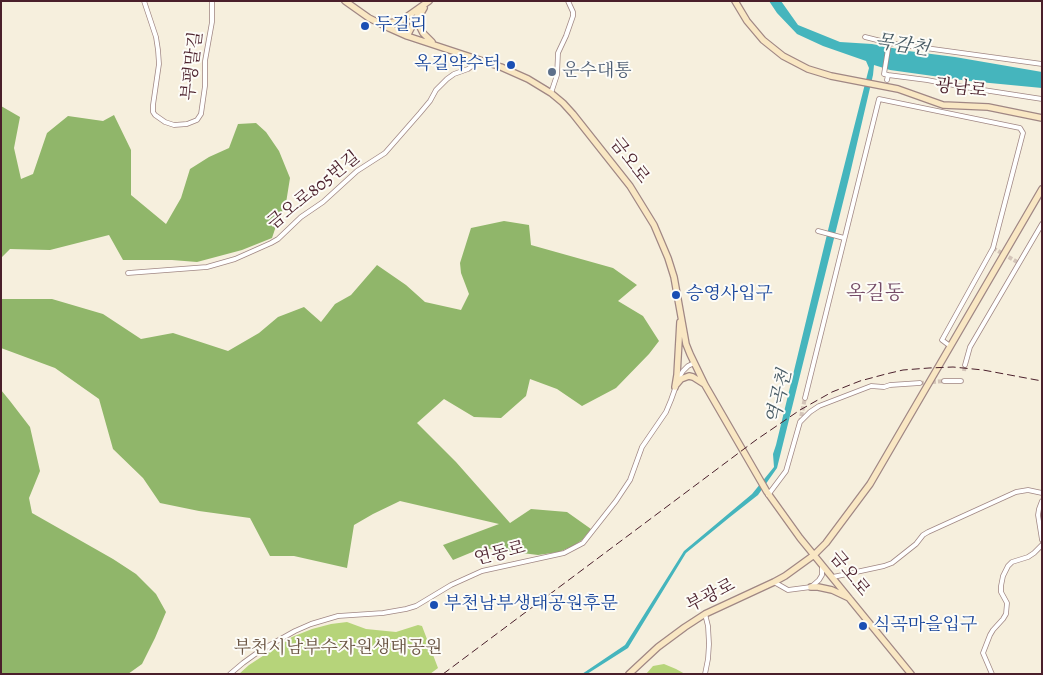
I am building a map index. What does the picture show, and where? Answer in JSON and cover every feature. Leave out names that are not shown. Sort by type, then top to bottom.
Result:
[{"type":"main road","name":"금오로","points":[[345,1],[377,22],[407,36],[478,59],[537,84],[563,104],[586,130],[630,186],[654,225],[674,277],[686,344],[705,385],[751,466],[768,494],[814,555],[911,674]]},
{"type":"main road","points":[[377,22],[389,23],[400,21],[429,1]]},
{"type":"main road","points":[[407,36],[415,20],[429,1]]},
{"type":"main road","name":"광남로","points":[[735,1],[747,21],[770,46],[783,56],[816,72],[898,89],[943,105],[988,107],[1042,118]]},
{"type":"main road","points":[[424,8],[419,20],[420,29],[436,45]]},
{"type":"main road","name":"부광로","points":[[629,674],[664,642],[706,614],[774,582],[798,568],[826,543],[870,484],[1042,190]]},
{"type":"main road","points":[[675,387],[679,352],[680,310]]},
{"type":"main road","points":[[675,387],[681,379],[689,376],[705,385]]},
{"type":"main road","points":[[811,587],[832,590],[850,599]]},
{"type":"street","name":"부평말길","points":[[144,1],[156,37],[159,57],[153,105],[154,112],[155,115],[165,122],[174,125],[192,122],[201,114],[206,86],[205,61],[212,22],[212,1]]},
{"type":"street","points":[[551,93],[557,75],[558,53],[573,16],[568,1]]},
{"type":"street","points":[[865,37],[1042,64]]},
{"type":"street","points":[[889,42],[886,76],[926,80],[1042,99]]},
{"type":"street","name":"금오로805번길","points":[[128,273],[207,267],[235,259],[272,243],[301,217],[323,202],[357,171],[385,153],[430,101],[436,90],[446,79],[454,74],[468,70],[478,59]]},
{"type":"street","points":[[883,100],[884,94]]},
{"type":"street","points":[[805,398],[879,99],[1020,128],[1023,133],[993,248],[942,340],[950,346]]},
{"type":"street","points":[[965,364],[970,347],[1042,224]]},
{"type":"street","points":[[818,232],[844,238]]},
{"type":"street","name":"연동로","points":[[230,674],[261,650],[312,624],[338,616],[382,613],[406,609],[416,606],[451,585],[482,571],[564,553],[579,546],[589,536],[625,489],[642,447],[666,412],[683,371],[694,363]]},
{"type":"street","points":[[944,382],[961,380]]},
{"type":"street","points":[[768,494],[786,471],[800,422],[810,412],[819,406],[871,386],[920,382]]},
{"type":"street","points":[[833,577],[892,563],[928,532],[1016,492],[1028,490],[1042,493]]},
{"type":"street","points":[[1042,501],[1038,515],[1042,540]]},
{"type":"street","points":[[992,674],[983,653],[990,635],[1006,614],[1007,603],[1001,592],[1005,571],[1012,562],[1028,557],[1042,545]]},
{"type":"street","points":[[774,582],[788,590],[811,587],[819,580],[822,574],[822,564]]},
{"type":"street","points":[[705,674],[709,644],[706,614]]},
{"type":"green space","points":[[1,106],[20,117],[14,148],[21,179],[33,174],[47,133],[68,116],[103,121],[114,115],[131,150],[131,195],[166,224],[181,198],[190,169],[209,157],[229,148],[238,124],[256,123],[266,132],[279,151],[290,178],[286,203],[272,238],[242,250],[197,262],[123,260],[109,235],[50,250],[10,249],[1,258]]},
{"type":"green space","points":[[504,221],[529,225],[531,245],[613,268],[637,285],[618,301],[643,316],[659,341],[616,388],[582,406],[557,389],[530,379],[526,396],[501,418],[474,417],[444,399],[417,423],[456,462],[510,523],[531,509],[567,512],[591,529],[582,540],[559,552],[538,555],[482,548],[453,560],[443,545],[499,524],[400,501],[354,525],[347,568],[294,556],[270,556],[250,518],[160,503],[143,478],[113,449],[99,399],[55,368],[1,348],[1,299],[52,299],[103,314],[141,339],[173,333],[228,351],[259,333],[278,317],[304,307],[321,322],[335,304],[351,295],[377,265],[406,285],[425,302],[461,310],[469,294],[461,273],[460,263],[471,228]]},
{"type":"green space","points":[[1,390],[30,427],[40,471],[29,498],[32,513],[136,574],[156,594],[166,612],[142,664],[128,674],[1,674]]},
{"type":"green space","name":"부천시남부수자원생태공원","points":[[347,622],[366,629],[396,632],[418,625],[422,626],[438,668],[430,674],[239,674],[249,665],[292,637],[312,629]]},
{"type":"green space","points":[[664,664],[685,674],[646,674],[653,666]]},
{"type":"water","points":[[769,1],[781,1],[798,25],[840,42],[872,44],[1042,72],[1042,88],[969,81],[890,70],[874,65],[849,178],[777,468],[758,495],[686,553],[628,648],[587,674],[582,674],[625,645],[684,551],[752,494],[774,467],[773,454],[869,68],[866,61],[823,46],[797,34],[777,13]]},
{"type":"tunnel","points":[[993,248],[1019,263]]},
{"type":"tunnel","points":[[964,371],[965,365]]},
{"type":"tunnel","points":[[920,383],[944,381]]},
{"type":"tunnel","points":[[800,422],[805,398]]},
{"type":"railway","points":[[443,674],[756,440],[800,410],[832,392],[860,381],[886,374],[903,370],[929,368],[953,367],[983,370],[1042,381]]},
{"type":"place","name":"두길리","points":[[365,26]]},
{"type":"place","name":"옥길약수터","points":[[511,65]]},
{"type":"place","name":"운수대통","points":[[552,72]]},
{"type":"place","name":"승영사입구","points":[[676,295]]},
{"type":"place","name":"부천남부생태공원후문","points":[[434,605]]},
{"type":"place","name":"식곡마을입구","points":[[863,626]]},
{"type":"district","name":"옥길동","points":[[875,294]]},
{"type":"water label","name":"목감천","points":[[902,46]]},
{"type":"water label","name":"역곡천","points":[[780,397]]}]
